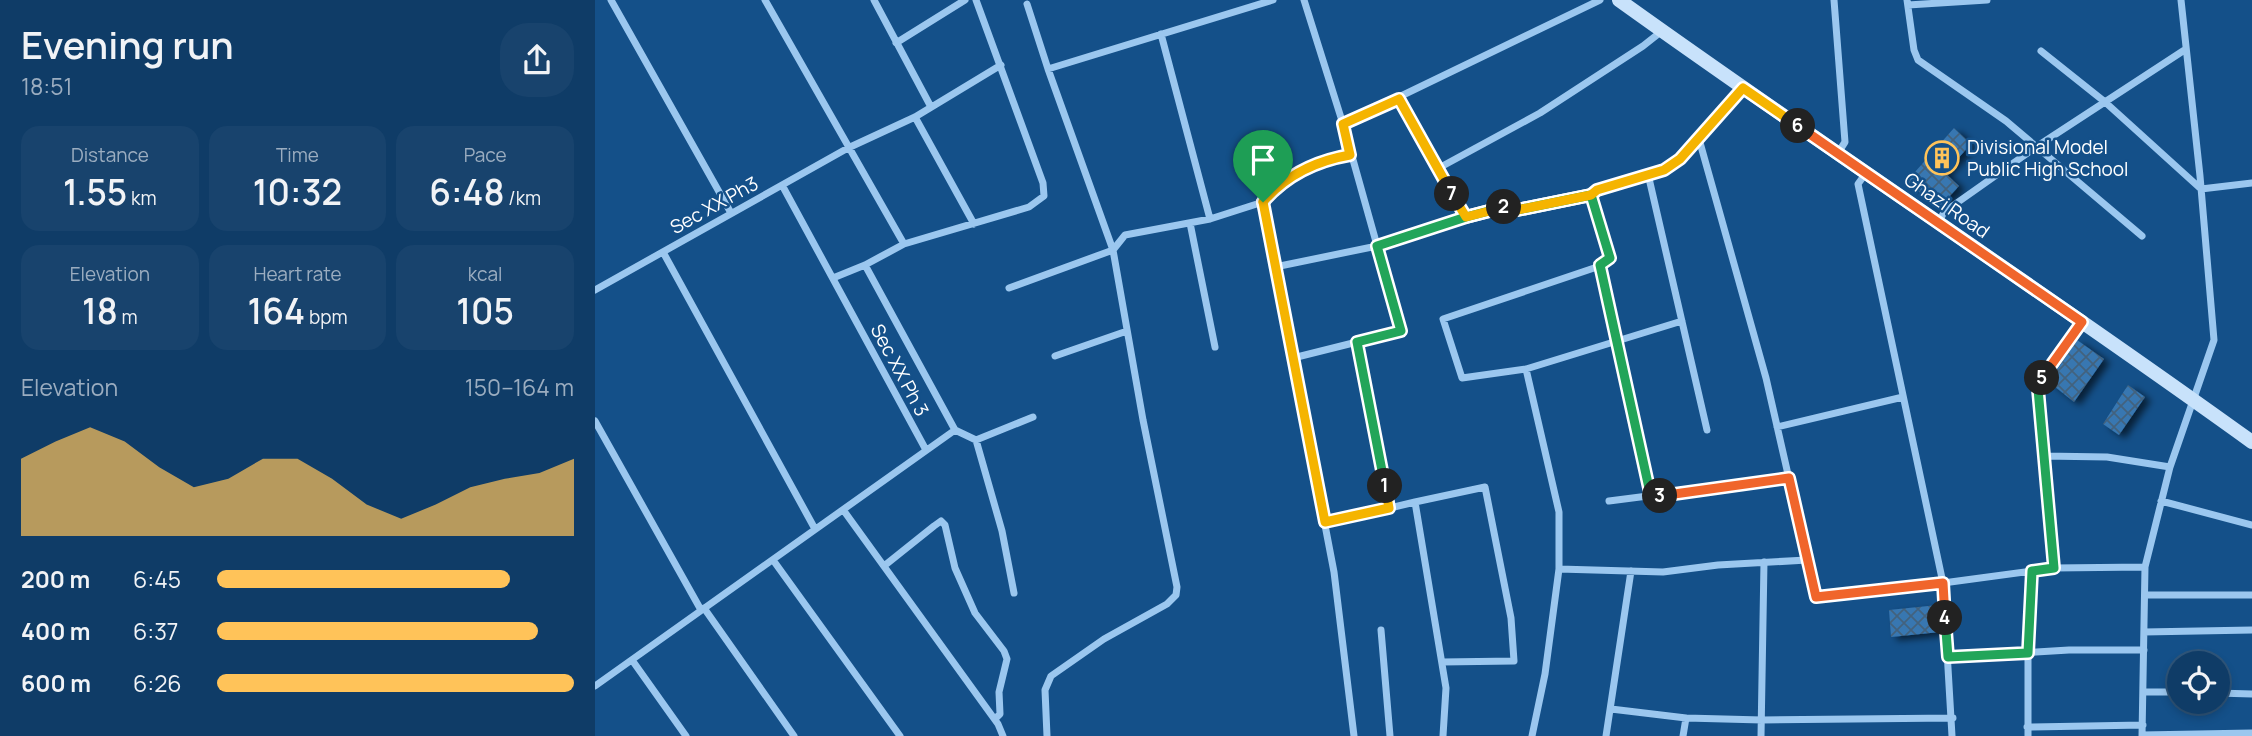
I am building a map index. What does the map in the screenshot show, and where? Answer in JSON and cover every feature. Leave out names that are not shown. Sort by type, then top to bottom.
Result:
[{"type":"main road","name":"Ghazi Road","points":[[1619,0],[2252,442]]},
{"type":"street","points":[[611,0],[731,213]]},
{"type":"street","points":[[765,0],[904,244]]},
{"type":"street","points":[[874,0],[931,107]]},
{"type":"street","points":[[896,43],[965,0]]},
{"type":"street","points":[[833,278],[904,244],[1029,207],[1044,196],[1044,183],[976,0]]},
{"type":"street","points":[[1048,69],[1273,0]]},
{"type":"street","points":[[1293,358],[1401,331],[1343,124],[1304,0]]},
{"type":"street","points":[[1343,124],[1600,0]]},
{"type":"street","points":[[1834,0],[1845,142],[1838,153]]},
{"type":"street","points":[[1987,0],[1908,3],[1914,50],[1918,60],[2006,121],[2142,236]]},
{"type":"street","points":[[2181,0],[2214,340],[2170,467],[2145,567],[2143,735],[2252,733]]},
{"type":"street","points":[[1027,4],[1112,250],[1143,420],[1175,571],[1176,595],[1167,604],[1104,639],[1051,676],[1045,690],[1048,736]]},
{"type":"street","points":[[1437,169],[1551,106],[1655,39],[1662,31]]},
{"type":"street","points":[[1161,34],[1210,219]]},
{"type":"street","points":[[1939,222],[1944,212],[2036,147],[2186,49]]},
{"type":"street","points":[[2041,51],[2105,102],[2201,189],[2252,183]]},
{"type":"street","name":"Sec XX Ph3","points":[[595,290],[848,148],[915,117],[1001,65]]},
{"type":"street","points":[[1275,267],[1377,246],[1509,206],[1517,210],[1591,195],[1597,190],[1664,170],[1680,159],[1743,88]]},
{"type":"street","points":[[1399,99],[1466,217]]},
{"type":"street","points":[[915,117],[974,224]]},
{"type":"street","points":[[1699,139],[1766,378],[1816,597],[2054,568],[2145,567]]},
{"type":"street","points":[[1009,288],[1112,250],[1125,236],[1210,219],[1263,202],[1275,188],[1299,170],[1350,155]]},
{"type":"street","points":[[1866,172],[1858,184],[1943,583],[1952,736]]},
{"type":"street","points":[[1648,174],[1707,430]]},
{"type":"street","name":"Sec XX Ph 3","points":[[782,185],[926,450]]},
{"type":"street","points":[[1591,195],[1610,258],[1600,265],[1444,319],[1462,378],[1526,369],[1682,321]]},
{"type":"street","points":[[1263,202],[1334,572],[1354,736]]},
{"type":"street","points":[[1190,223],[1215,347]]},
{"type":"street","points":[[663,252],[815,529]]},
{"type":"street","points":[[865,265],[955,430],[976,440],[1033,417]]},
{"type":"street","points":[[1600,265],[1651,497]]},
{"type":"street","points":[[2054,568],[2038,389],[2042,377],[2082,322]]},
{"type":"street","points":[[1055,355],[1127,331]]},
{"type":"street","points":[[1357,342],[1389,508]]},
{"type":"street","points":[[1526,369],[1559,512],[1559,569],[1545,674],[1532,736]]},
{"type":"street","points":[[1777,427],[1903,397]]},
{"type":"street","points":[[595,421],[703,609],[794,736]]},
{"type":"street","points":[[595,686],[955,430]]},
{"type":"street","points":[[976,440],[1002,531],[1014,593]]},
{"type":"street","points":[[2044,456],[2107,457],[2170,467]]},
{"type":"street","points":[[1609,501],[1789,478]]},
{"type":"street","points":[[1325,522],[1485,487],[1511,618],[1514,661],[1442,662]]},
{"type":"street","points":[[2161,501],[2252,525]]},
{"type":"street","points":[[1415,502],[1447,688],[1443,736]]},
{"type":"street","points":[[844,511],[995,719],[1003,736]]},
{"type":"street","points":[[884,566],[941,521],[945,526],[955,568],[975,613],[1007,659],[999,692],[1000,714],[995,719]]},
{"type":"street","points":[[773,560],[900,736]]},
{"type":"street","points":[[1559,569],[1663,572],[1807,560]]},
{"type":"street","points":[[1761,736],[1764,562]]},
{"type":"street","points":[[1606,736],[1631,571]]},
{"type":"street","points":[[2032,571],[2028,732],[2143,724]]},
{"type":"street","points":[[2144,595],[2252,595]]},
{"type":"street","points":[[1381,630],[1390,736]]},
{"type":"street","points":[[2144,632],[2252,630]]},
{"type":"street","points":[[1948,657],[2144,650]]},
{"type":"street","points":[[632,660],[686,736]]},
{"type":"street","points":[[2144,692],[2167,692]]},
{"type":"street","points":[[2230,693],[2252,694]]},
{"type":"street","points":[[1611,709],[1686,718],[1953,718]]},
{"type":"street","points":[[1683,736],[1686,718]]},
{"type":"building","name":"Divisional Model Public High School","points":[[1954,128],[1971,144],[1945,173],[1959,186],[1938,209],[1907,181]]},
{"type":"building","points":[[2077,340],[2104,359],[2074,402],[2049,382]]},
{"type":"building","points":[[2128,385],[2145,397],[2119,435],[2103,424]]},
{"type":"building","points":[[1938,605],[1940,632],[1891,637],[1889,610]]},
{"type":"place","name":"Divisional Model Public High School","points":[[1942,158]]},
{"type":"route","points":[[1263,202],[1275,188],[1299,170],[1350,155],[1343,124],[1399,99],[1466,217],[1509,206],[1517,210],[1591,195],[1597,190],[1629,179],[1664,170],[1680,159],[1743,88],[2082,322],[2042,377],[2038,389],[2054,568],[2032,571],[2028,653],[1948,657],[1943,583],[1816,597],[1789,478],[1651,497],[1600,265],[1610,258],[1591,195],[1517,210],[1509,206],[1377,246],[1401,331],[1357,342],[1389,508],[1325,522],[1263,202]]}]
